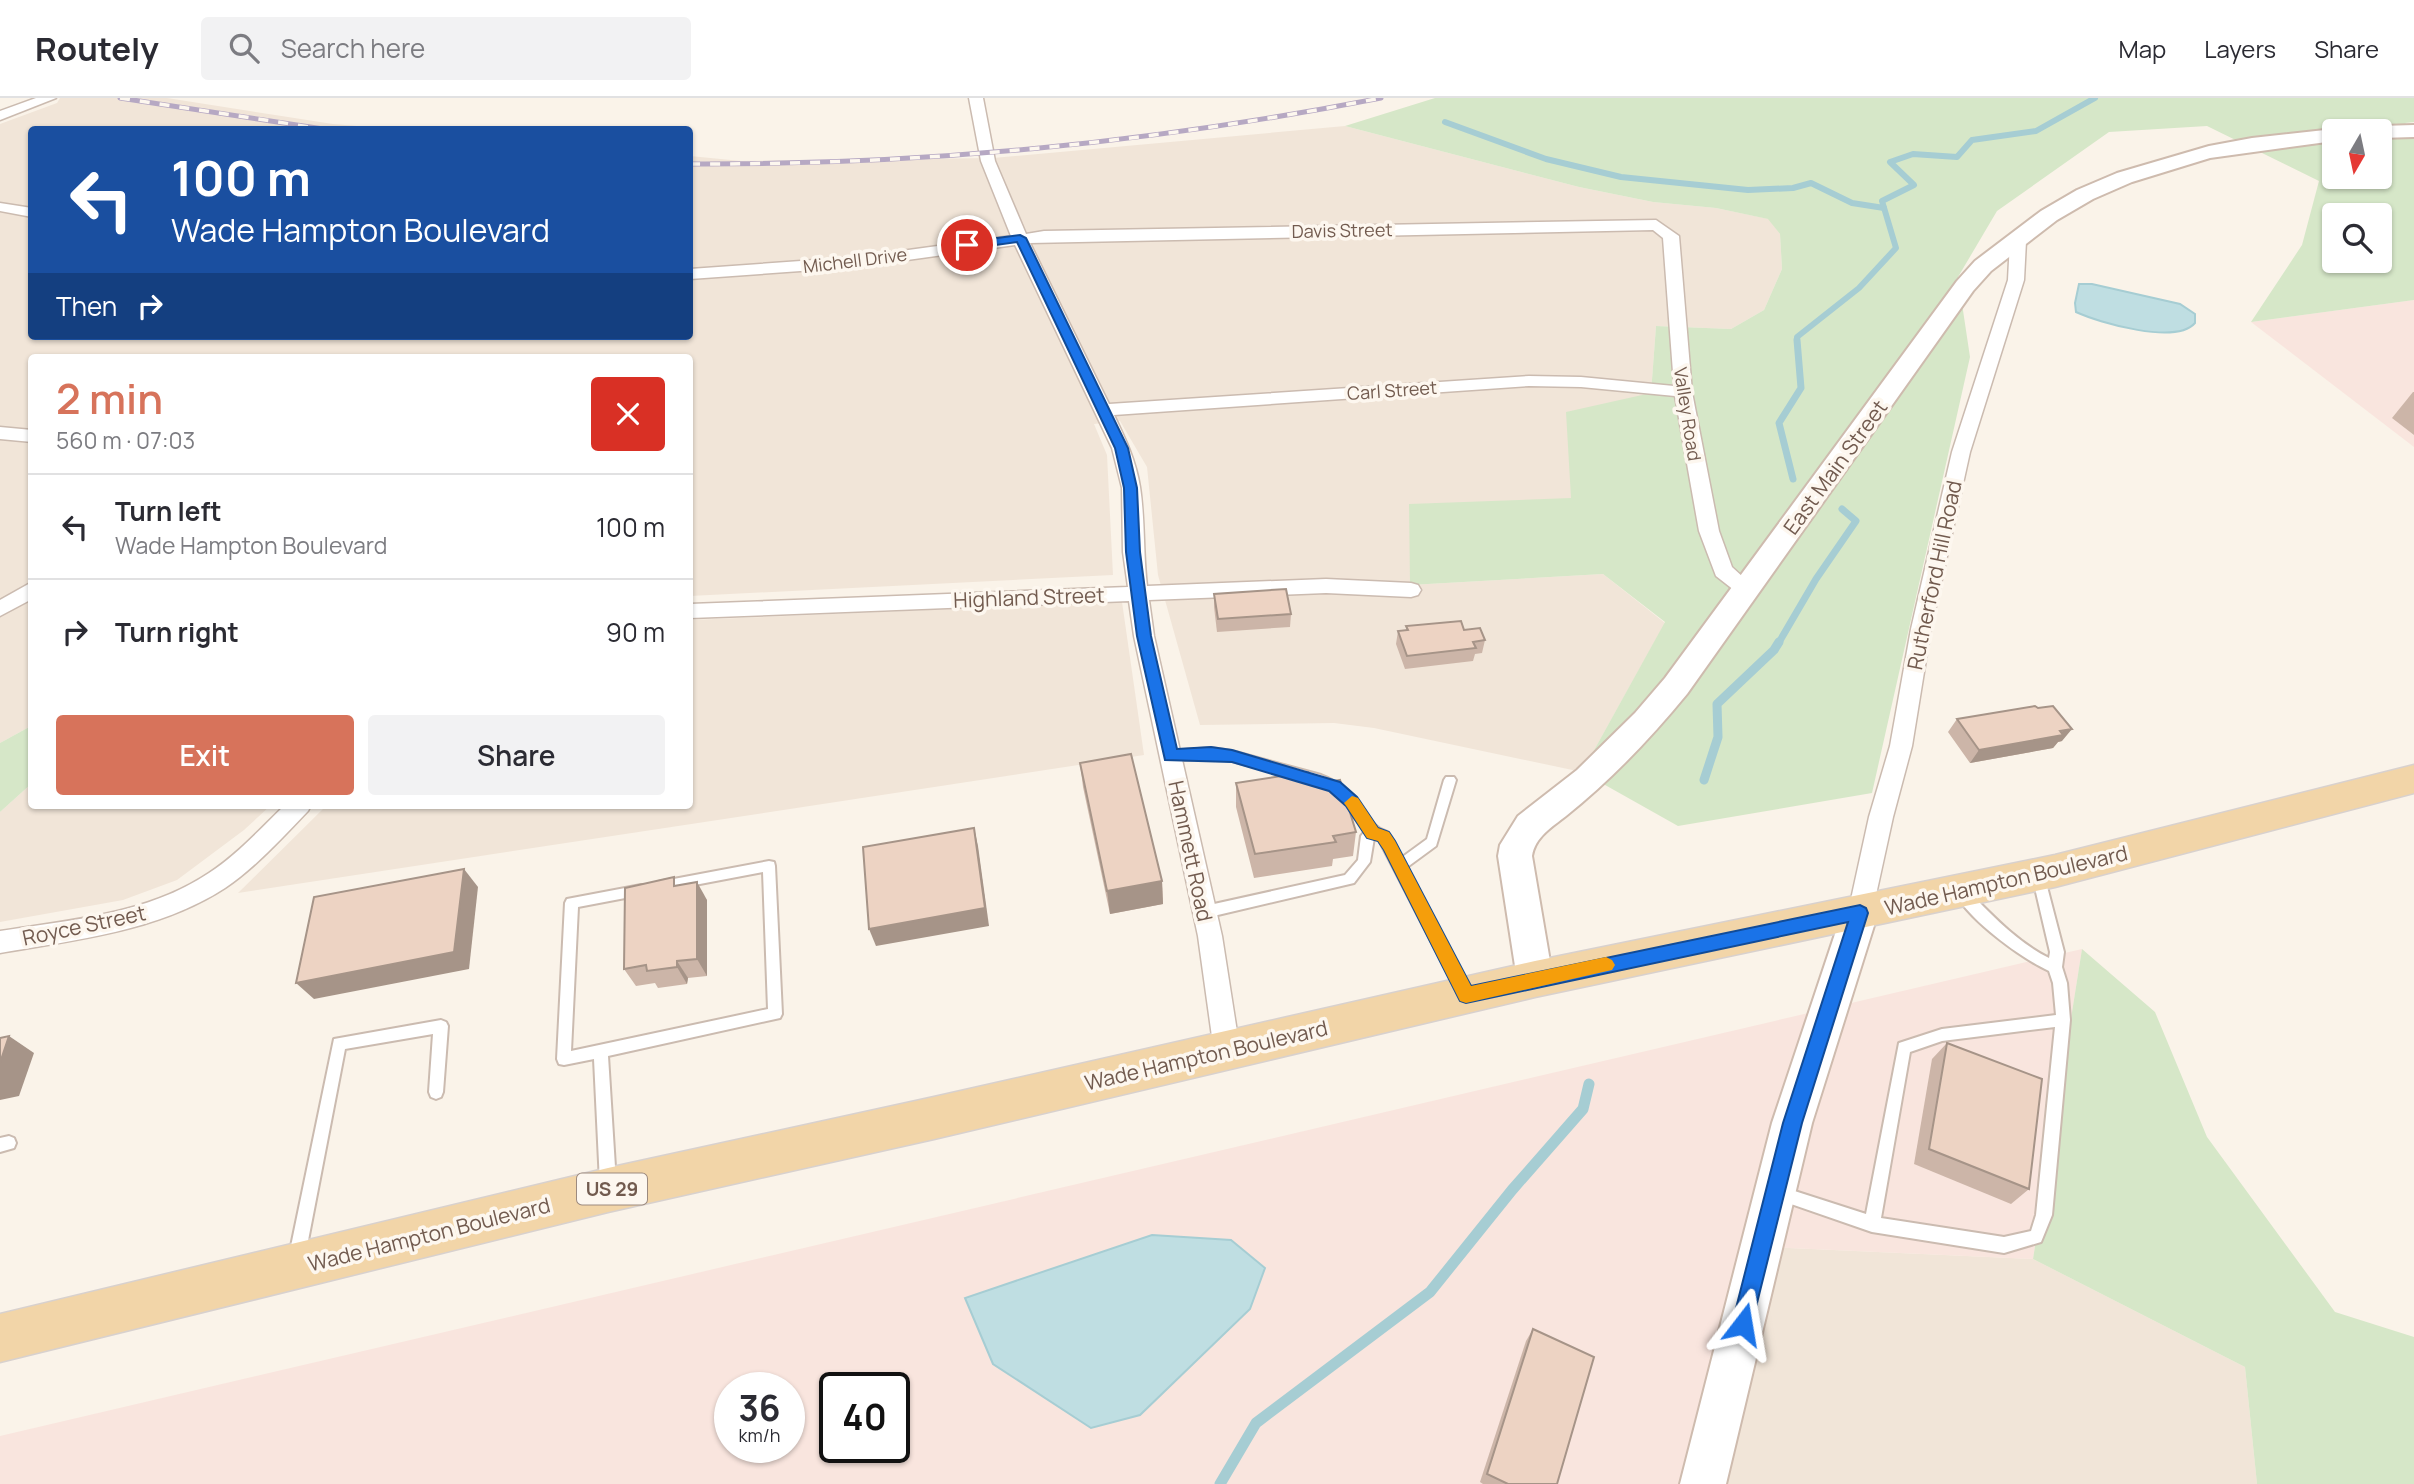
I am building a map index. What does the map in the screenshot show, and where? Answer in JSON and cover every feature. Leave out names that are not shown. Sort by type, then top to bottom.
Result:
[{"type":"main road","name":"Wade Hampton Boulevard","points":[[0,1338],[608,1190],[1535,979],[2038,874],[2414,779]]},
{"type":"street","points":[[0,116],[49,98]]},
{"type":"street","name":"Hammett Road","points":[[976,98],[988,161],[1020,238],[1128,467],[1144,636],[1205,912],[1227,1051]]},
{"type":"street","points":[[2392,132],[2414,131]]},
{"type":"street","name":"East Main Street","points":[[1535,979],[1515,856],[1522,834],[1589,779],[1646,722],[1676,686],[1965,286],[1983,266],[2049,215],[2083,195],[2126,177],[2214,153],[2322,137]]},
{"type":"street","points":[[0,207],[28,212]]},
{"type":"street","name":"Davis Street","points":[[1020,238],[1646,224],[1664,228]]},
{"type":"street","name":"Valley Road","points":[[1664,228],[1671,236],[1683,392],[1709,531],[1723,571],[1746,589]]},
{"type":"street","name":"Michell Drive","points":[[693,274],[857,262],[1020,238]]},
{"type":"street","name":"Rutherford Hill Road","points":[[1860,913],[1881,817],[1901,747],[1921,629],[1961,452],[2016,280],[2018,241]]},
{"type":"street","name":"Carl Street","points":[[1101,410],[1529,381],[1581,382],[1683,392]]},
{"type":"street","points":[[0,433],[28,436]]},
{"type":"street","name":"Highland Street","points":[[693,611],[1326,586],[1411,590]]},
{"type":"street","points":[[0,609],[28,592]]},
{"type":"street","name":"Royce Street","points":[[0,942],[125,920],[165,908],[219,879],[243,860],[296,809]]},
{"type":"street","points":[[1703,1484],[1793,1123],[1860,913]]},
{"type":"lane","points":[[1170,755],[1211,753],[1232,756],[1335,786],[1351,801],[1373,833],[1383,836],[1466,995]]},
{"type":"lane","points":[[1400,866],[1432,842],[1450,780]]},
{"type":"lane","points":[[1205,912],[1349,878],[1364,862],[1367,836],[1373,833]]},
{"type":"lane","points":[[769,866],[775,1014],[601,1051],[564,1059],[572,903],[769,866]]},
{"type":"lane","points":[[1775,1192],[1872,1224],[2004,1245],[2036,1237],[2044,1215],[2063,1020],[2060,983],[2055,967],[2057,952],[2038,874]]},
{"type":"lane","points":[[1959,891],[2011,942],[2038,960],[2055,967]]},
{"type":"lane","points":[[1872,1224],[1904,1048],[1942,1035],[2063,1020]]},
{"type":"lane","points":[[295,1267],[339,1044],[441,1026],[436,1092]]},
{"type":"lane","points":[[601,1051],[608,1190]]},
{"type":"shaded area","points":[[60,98],[167,98],[357,126],[28,126],[28,340],[693,340],[693,156],[741,161],[993,158],[1345,126],[1579,187],[1653,202],[1716,208],[1769,219],[1780,234],[1782,269],[1764,310],[1731,329],[1656,326],[1651,393],[1571,498],[1410,585],[1603,574],[1665,623],[1582,772],[1374,728],[1334,723],[1200,725],[1158,575],[1147,467],[1120,421],[1094,424],[1107,455],[1113,575],[693,596],[693,354],[28,354],[28,728],[0,743],[0,124],[57,103]]},
{"type":"shaded area","points":[[2414,300],[2414,447],[2251,322]]},
{"type":"shaded area","points":[[1122,602],[1144,755],[238,893],[323,809],[693,809],[693,620]]},
{"type":"shaded area","points":[[28,787],[28,809],[267,809],[244,830],[177,880],[123,900],[0,922],[0,812]]},
{"type":"shaded area","points":[[2082,949],[2033,1259],[1745,1246],[1681,1484],[0,1484],[0,1436]]},
{"type":"shaded area","points":[[1745,1246],[2033,1259],[2245,1367],[2257,1484],[1681,1484]]},
{"type":"green space","points":[[1435,98],[2414,98],[2414,122],[2405,123],[2414,129],[2414,300],[2251,322],[2302,245],[2319,181],[2207,126],[2109,132],[1997,211],[1958,277],[1970,357],[1872,793],[1678,826],[1582,772],[1665,622],[1603,574],[1410,585],[1409,504],[1571,498],[1566,412],[1651,393],[1656,326],[1731,329],[1764,310],[1782,269],[1780,234],[1768,219],[1716,208],[1653,202],[1579,187],[1345,126]]},
{"type":"green space","points":[[28,728],[28,787],[0,812],[0,743]]},
{"type":"green space","points":[[2082,949],[2155,1012],[2207,1137],[2335,1312],[2414,1337],[2414,1484],[2257,1484],[2245,1367],[2033,1259]]},
{"type":"water","points":[[2079,284],[2092,284],[2180,304],[2195,314],[2195,323],[2172,332],[2155,332],[2087,317],[2076,312]]},
{"type":"water","points":[[1152,1235],[1231,1240],[1265,1268],[1250,1309],[1140,1415],[1091,1428],[993,1364],[965,1298]]},
{"type":"building","points":[[1286,589],[1291,614],[1218,619],[1214,594]]},
{"type":"building","points":[[1461,621],[1464,630],[1480,628],[1485,640],[1473,642],[1476,648],[1407,656],[1398,631],[1408,630],[1406,626]]},
{"type":"building","points":[[2035,706],[2053,706],[2072,729],[2060,731],[2063,735],[1979,750],[1957,719]]},
{"type":"building","points":[[1131,754],[1162,881],[1107,891],[1080,763]]},
{"type":"building","points":[[1308,772],[1312,785],[1340,780],[1356,832],[1333,836],[1336,842],[1255,854],[1236,783]]},
{"type":"building","points":[[974,828],[985,908],[869,929],[863,847]]},
{"type":"building","points":[[464,869],[454,952],[296,983],[314,897]]},
{"type":"building","points":[[674,877],[674,886],[697,882],[697,959],[677,961],[677,967],[647,971],[646,965],[624,969],[625,888]]},
{"type":"building","points":[[9,1036],[0,1063],[0,1038]]},
{"type":"building","points":[[1947,1043],[2042,1079],[2029,1189],[1929,1149]]},
{"type":"building","points":[[1533,1329],[1594,1357],[1557,1484],[1508,1484],[1487,1474]]},
{"type":"waterway","points":[[1797,340],[1797,337],[1859,288],[1896,248],[1882,201],[1914,185],[1890,162],[1913,154],[1957,157],[1972,140],[2036,131],[2095,98]]},
{"type":"waterway","points":[[1445,122],[1546,159],[1621,177],[1748,190],[1793,188],[1811,183],[1852,203],[1884,208]]},
{"type":"waterway","points":[[1793,479],[1779,423],[1801,388],[1797,340]]},
{"type":"waterway","points":[[1778,644],[1816,579],[1856,521],[1842,509]]},
{"type":"waterway","points":[[1704,780],[1718,737],[1717,704],[1774,650],[1779,642]]},
{"type":"waterway","points":[[1220,1484],[1256,1423],[1430,1292],[1512,1190],[1583,1109],[1589,1084]]},
{"type":"railway","points":[[120,98],[304,126]]},
{"type":"railway","points":[[693,164],[865,160],[1037,148],[1208,127],[1381,98]]},
{"type":"slow traffic","points":[[1352,803],[1373,833],[1383,836],[1390,845],[1466,995],[1606,965]]},
{"type":"route","points":[[967,245],[1020,238],[1121,448],[1128,467],[1131,488],[1133,552],[1144,636],[1170,755],[1211,753],[1232,756],[1335,786],[1351,801],[1373,833],[1383,836],[1390,845],[1466,995],[1860,913],[1793,1123],[1743,1324]]}]
